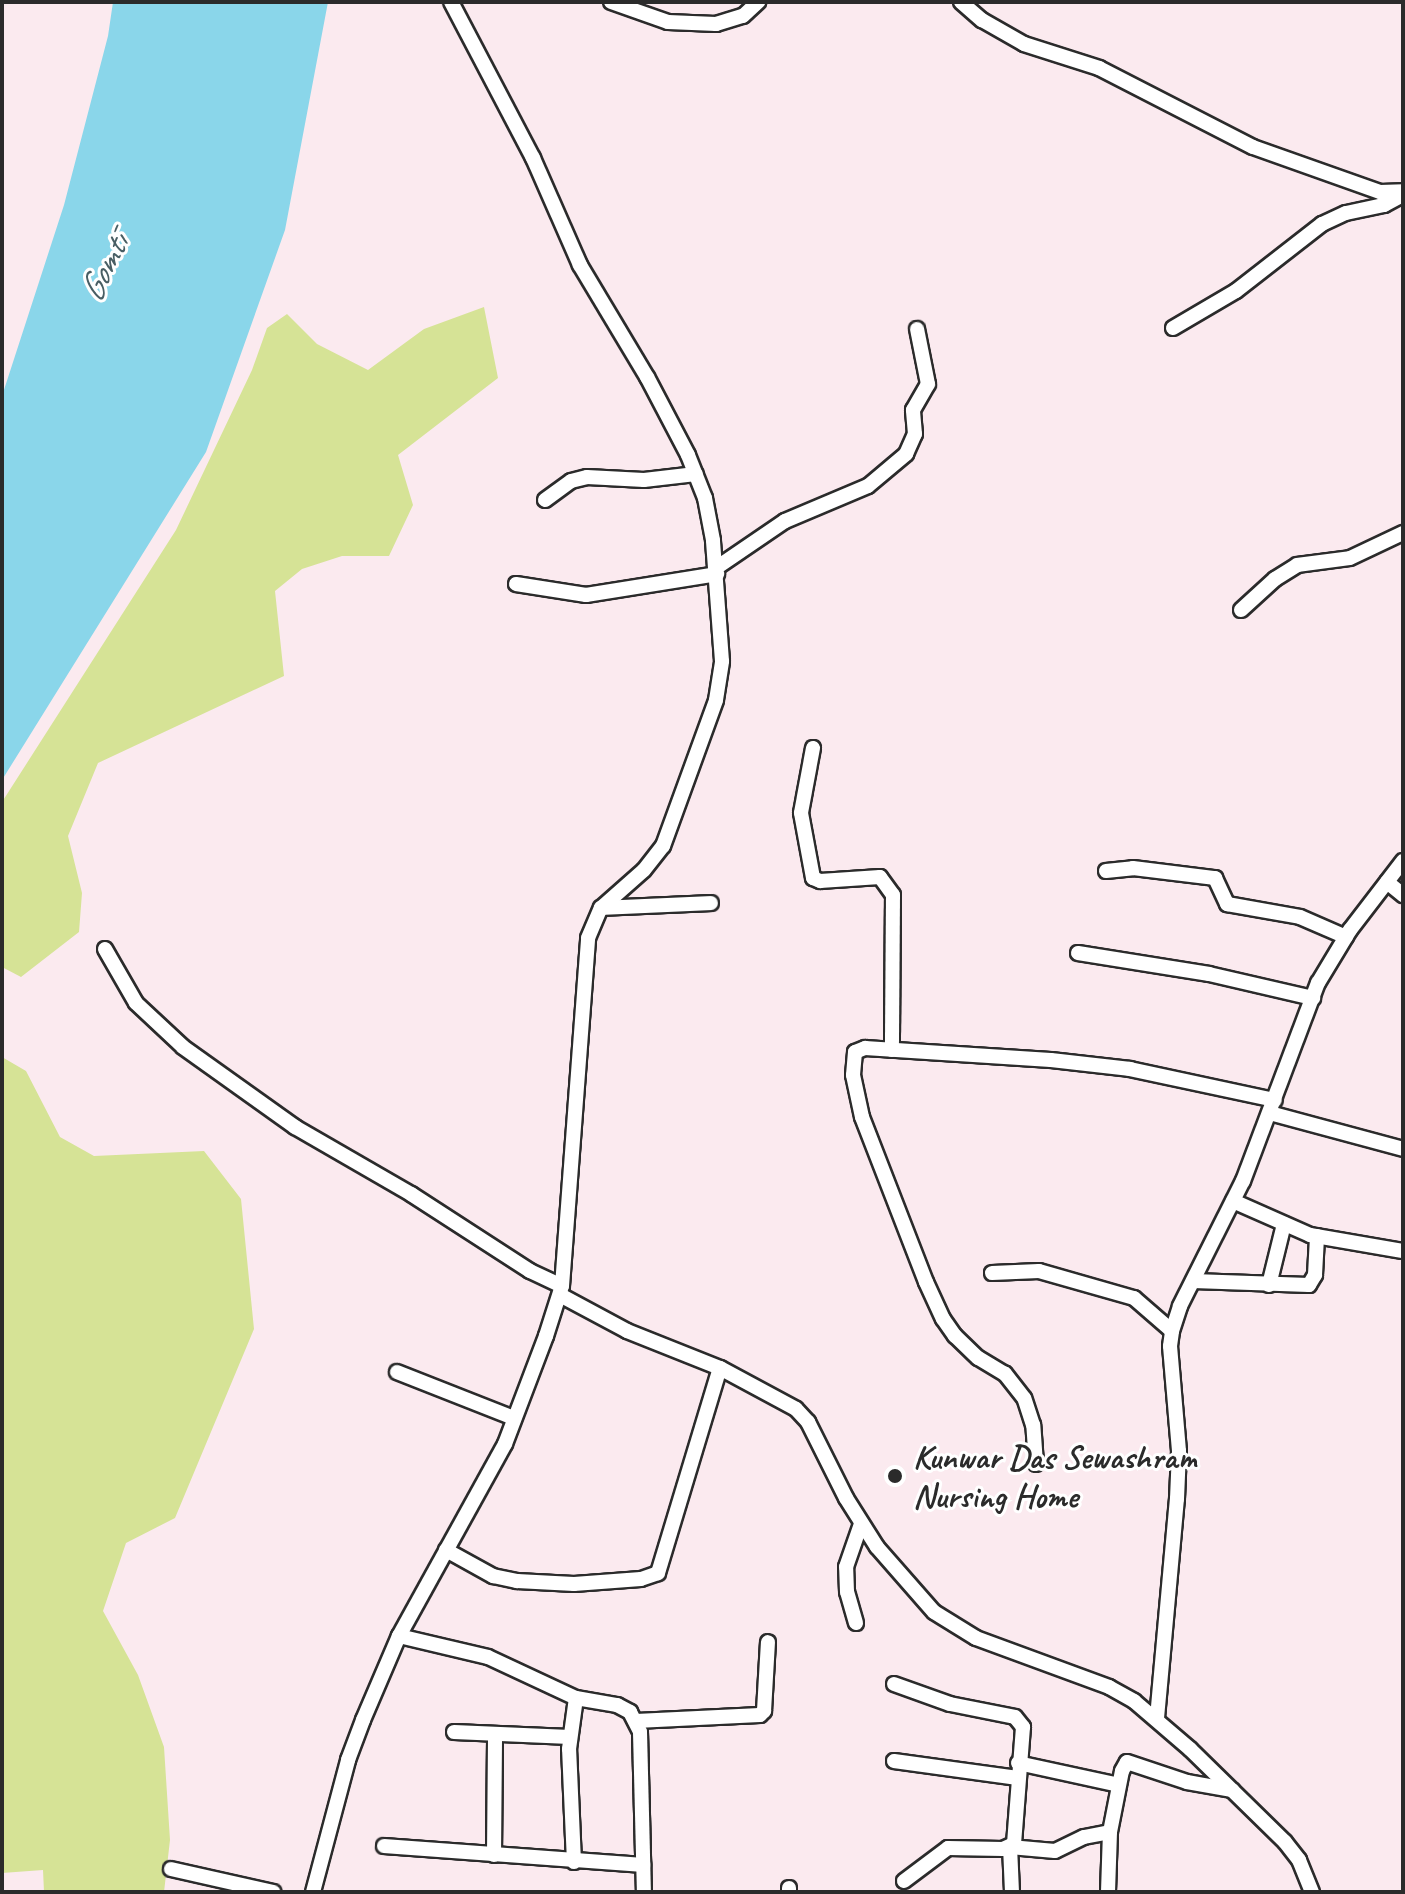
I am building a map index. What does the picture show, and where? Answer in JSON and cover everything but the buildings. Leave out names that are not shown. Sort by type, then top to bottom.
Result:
[{"type":"street","points":[[611,2],[668,22],[716,24],[743,16],[758,2]]},
{"type":"street","points":[[961,2],[982,20],[1024,44],[1099,68],[1253,147],[1380,192],[1403,193]]},
{"type":"street","points":[[313,1892],[348,1760],[399,1636],[505,1444],[561,1290],[588,938],[601,908],[644,870],[663,846],[716,700],[722,661],[717,571],[705,498],[696,474],[673,424],[580,265],[552,208],[533,158],[456,3]]},
{"type":"street","points":[[1173,328],[1236,291],[1322,224],[1346,213],[1384,205],[1403,193]]},
{"type":"street","points":[[516,584],[586,595],[717,571],[785,521],[868,486],[906,454],[915,434],[913,410],[928,384],[917,329]]},
{"type":"street","points":[[545,500],[571,481],[587,477],[644,480],[696,474]]},
{"type":"street","points":[[1241,610],[1275,579],[1297,565],[1350,558],[1403,533]]},
{"type":"street","points":[[813,748],[801,813],[813,878],[820,881],[880,877],[893,895],[892,1050]]},
{"type":"street","points":[[1157,1718],[1179,1451],[1170,1346],[1172,1331],[1233,1201],[1329,961],[1403,861]]},
{"type":"street","points":[[1106,871],[1133,868],[1215,878],[1227,904],[1300,917],[1346,937]]},
{"type":"street","points":[[1387,882],[1403,895]]},
{"type":"street","points":[[601,908],[711,903]]},
{"type":"street","points":[[105,949],[136,1003],[183,1047],[295,1127],[411,1194],[627,1331],[720,1368],[784,1400],[808,1422],[861,1524],[914,1591],[953,1626],[1109,1687],[1157,1718],[1285,1842],[1299,1860],[1312,1892]]},
{"type":"street","points":[[1078,953],[1209,974],[1313,998]]},
{"type":"street","points":[[1036,1464],[1033,1425],[1024,1398],[1005,1374],[965,1346],[943,1319],[862,1117],[853,1075],[855,1052],[865,1048],[1051,1060],[1130,1069],[1272,1106],[1403,1149]]},
{"type":"street","points":[[1233,1201],[1317,1236],[1403,1251]]},
{"type":"street","points":[[1269,1285],[1284,1224]]},
{"type":"street","points":[[1193,1281],[1303,1287],[1313,1281],[1317,1236]]},
{"type":"street","points":[[992,1273],[1039,1271],[1134,1298],[1172,1331]]},
{"type":"street","points":[[446,1550],[480,1571],[517,1581],[574,1584],[641,1579],[658,1573],[720,1368]]},
{"type":"street","points":[[397,1372],[514,1418]]},
{"type":"street","points":[[856,1623],[847,1592],[846,1567],[861,1524]]},
{"type":"street","points":[[399,1636],[508,1663],[576,1698],[617,1705],[636,1721],[640,1732],[644,1892]]},
{"type":"street","points":[[636,1721],[760,1715],[764,1711],[768,1642]]},
{"type":"street","points":[[894,1684],[950,1704],[1019,1719],[1023,1727],[1016,1840],[1010,1847],[1012,1892]]},
{"type":"street","points":[[574,1862],[570,1737],[576,1698]]},
{"type":"street","points":[[454,1732],[570,1737]]},
{"type":"street","points":[[494,1855],[495,1734]]},
{"type":"street","points":[[894,1761],[1018,1771],[1119,1785]]},
{"type":"street","points":[[1108,1892],[1110,1832],[1124,1766],[1132,1761],[1187,1782],[1233,1790]]},
{"type":"street","points":[[904,1881],[948,1848],[1010,1847],[1055,1851],[1084,1837],[1110,1832]]},
{"type":"street","points":[[384,1846],[643,1865]]},
{"type":"street","points":[[171,1869],[273,1892]]},
{"type":"street","points":[[195,1892],[199,1875]]},
{"type":"green space","points":[[484,307],[498,378],[398,455],[413,505],[389,556],[342,556],[302,569],[275,591],[284,676],[98,763],[68,836],[82,893],[79,932],[21,977],[2,967],[2,802],[176,530],[252,370],[267,328],[287,314],[317,344],[368,370],[424,329]]},
{"type":"green space","points":[[2,1057],[26,1071],[60,1137],[94,1156],[204,1151],[241,1199],[254,1329],[175,1518],[126,1543],[103,1611],[138,1675],[164,1747],[170,1840],[164,1892],[44,1892],[43,1870],[2,1873]]},
{"type":"water","name":"Gomtī","points":[[113,2],[328,2],[285,230],[206,452],[2,780],[2,396],[64,205],[108,36]]},
{"type":"place","name":"Kunwar Das Sewashram Nursing Home","points":[[895,1476]]}]
